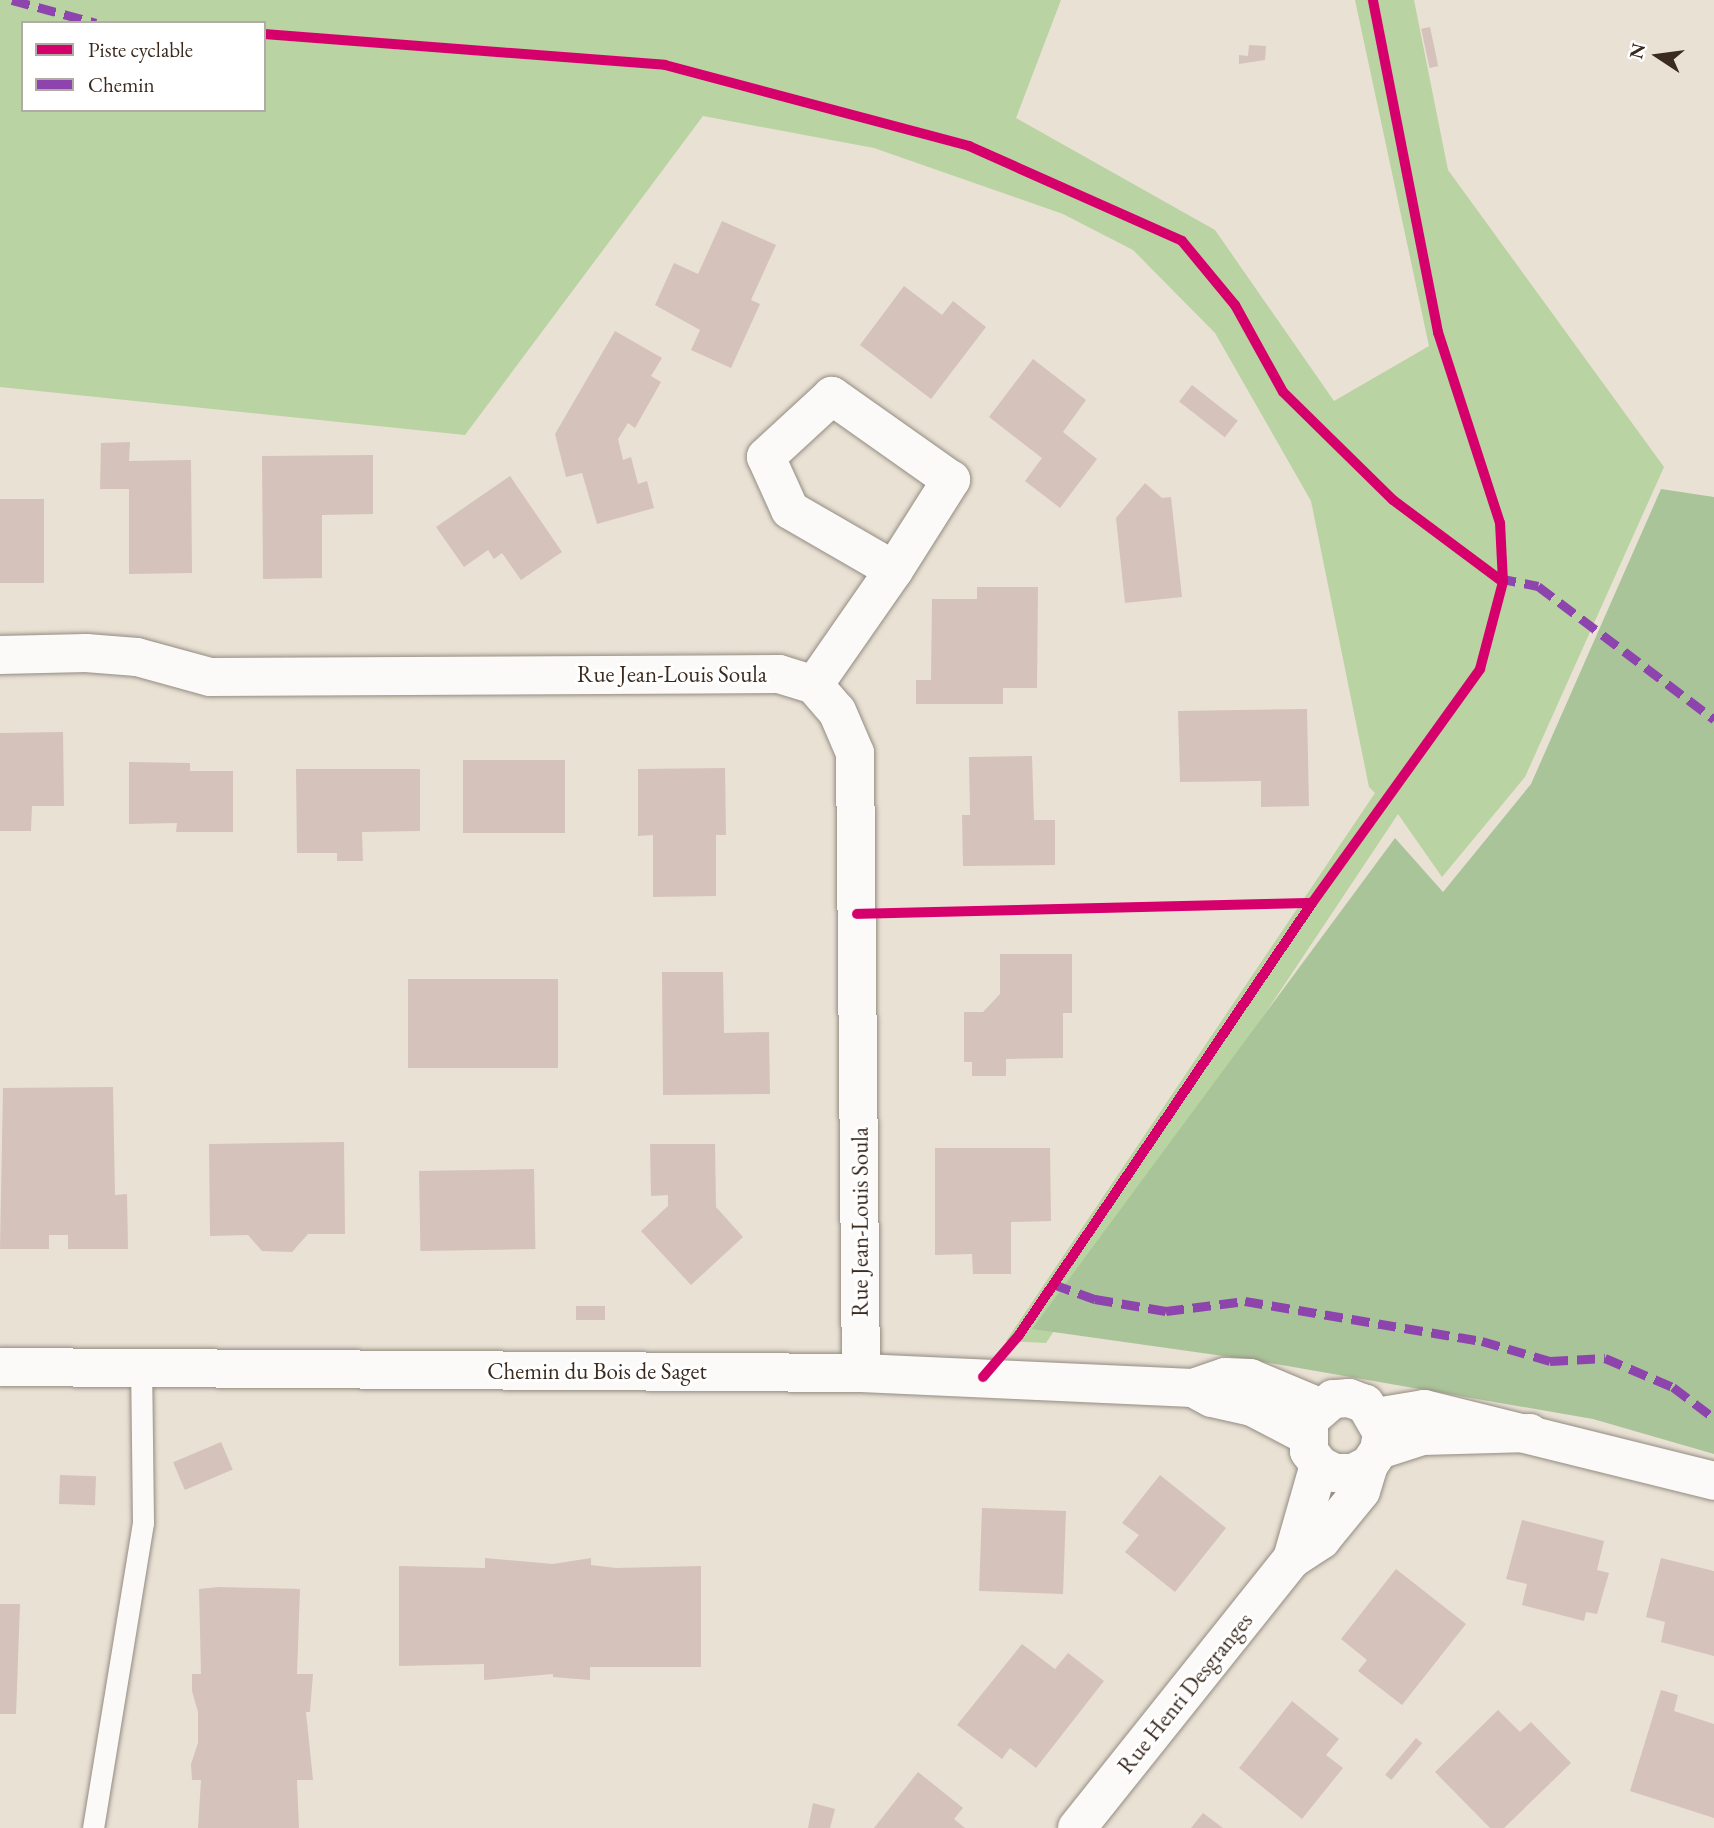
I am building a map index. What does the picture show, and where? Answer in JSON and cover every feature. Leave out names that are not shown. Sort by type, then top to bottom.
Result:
[{"type":"street","points":[[814,685],[894,570],[951,480],[832,396],[766,457],[790,510],[894,570]]},
{"type":"street","name":"Rue Jean-Louis Soula","points":[[0,656],[86,653],[137,657],[211,677],[779,674],[814,685],[837,711],[855,752],[861,1373]]},
{"type":"street","name":"Chemin du Bois de Saget","points":[[0,1367],[861,1373],[1193,1388],[1225,1377],[1250,1378],[1315,1436],[1335,1473],[1353,1473],[1375,1444],[1422,1436],[1530,1433],[1714,1481]]},
{"type":"street","points":[[1315,1436],[1349,1398],[1365,1404],[1375,1444]]},
{"type":"street","name":"Rue Henri Desgranges","points":[[1292,1559],[1315,1436]]},
{"type":"street","name":"Rue Henri Desgranges","points":[[1077,1828],[1292,1559],[1321,1540],[1361,1491],[1375,1444]]},
{"type":"lane","points":[[93,1828],[143,1523],[141,1368]]},
{"type":"green space","points":[[0,0],[1061,0],[1016,118],[1215,230],[1334,401],[1429,346],[1355,0],[1414,0],[1448,170],[1664,467],[1525,777],[1442,877],[1398,814],[1046,1343],[1006,1341],[1375,793],[1369,787],[1311,501],[1215,333],[1133,250],[1063,214],[874,148],[703,116],[465,435],[0,387]]},
{"type":"green space","points":[[1661,489],[1714,497],[1714,1454],[1593,1419],[1252,1360],[1032,1329],[1395,838],[1443,892],[1531,784]]},
{"type":"building","points":[[1430,27],[1438,66],[1430,68],[1421,29]]},
{"type":"building","points":[[1249,45],[1266,46],[1265,60],[1239,64],[1239,55],[1248,56]]},
{"type":"building","points":[[722,221],[776,245],[751,300],[760,304],[731,368],[691,350],[700,330],[655,305],[674,263],[698,274]]},
{"type":"building","points":[[904,286],[942,315],[953,301],[986,327],[931,399],[860,345]]},
{"type":"building","points":[[615,331],[662,358],[651,376],[661,382],[635,428],[628,423],[618,439],[623,460],[631,457],[638,484],[647,481],[654,508],[597,524],[582,473],[566,477],[555,434]]},
{"type":"building","points":[[1033,359],[1086,400],[1063,432],[1097,459],[1060,508],[1025,481],[1042,458],[989,417]]},
{"type":"building","points":[[1192,385],[1238,421],[1225,437],[1179,402]]},
{"type":"building","points":[[130,442],[129,461],[191,460],[192,573],[129,574],[129,489],[100,489],[101,443]]},
{"type":"building","points":[[373,455],[373,514],[322,515],[322,578],[263,579],[262,456]]},
{"type":"building","points":[[510,476],[562,552],[521,580],[502,553],[494,559],[488,550],[464,567],[436,527]]},
{"type":"building","points":[[1145,483],[1162,498],[1171,497],[1182,597],[1125,603],[1116,518]]},
{"type":"building","points":[[0,499],[44,499],[44,583],[0,583]]},
{"type":"building","points":[[977,587],[1038,587],[1037,688],[1003,688],[1003,704],[916,704],[916,680],[931,680],[932,599],[977,599]]},
{"type":"building","points":[[1307,709],[1309,806],[1261,807],[1261,781],[1180,782],[1178,711]]},
{"type":"building","points":[[63,732],[64,806],[32,806],[31,831],[0,831],[0,733]]},
{"type":"building","points":[[1032,756],[1034,820],[1055,820],[1055,865],[963,866],[962,815],[970,815],[969,757]]},
{"type":"building","points":[[463,760],[565,760],[565,833],[463,833]]},
{"type":"building","points":[[129,762],[190,763],[190,771],[233,771],[233,832],[176,832],[177,823],[129,824]]},
{"type":"building","points":[[725,768],[726,835],[716,835],[716,896],[653,897],[653,835],[638,836],[638,769]]},
{"type":"building","points":[[296,769],[420,769],[420,831],[362,832],[363,861],[337,861],[337,853],[297,853]]},
{"type":"building","points":[[1000,954],[1072,954],[1072,1013],[1063,1013],[1063,1058],[1006,1059],[1006,1076],[972,1076],[972,1062],[964,1062],[964,1012],[983,1012],[1000,994]]},
{"type":"building","points":[[662,972],[723,972],[724,1033],[769,1032],[770,1094],[663,1095]]},
{"type":"building","points":[[408,979],[558,979],[558,1068],[408,1068]]},
{"type":"building","points":[[113,1087],[115,1195],[127,1194],[128,1249],[68,1249],[68,1235],[49,1235],[49,1249],[0,1249],[3,1088]]},
{"type":"building","points":[[344,1142],[345,1234],[308,1234],[292,1252],[262,1251],[248,1235],[210,1236],[209,1144]]},
{"type":"building","points":[[650,1144],[715,1144],[716,1207],[743,1237],[691,1285],[641,1231],[668,1206],[668,1195],[651,1196]]},
{"type":"building","points":[[935,1148],[1050,1148],[1051,1221],[1011,1222],[1011,1274],[973,1274],[972,1254],[935,1255]]},
{"type":"building","points":[[534,1169],[535,1249],[420,1251],[419,1171]]},
{"type":"building","points":[[576,1306],[605,1306],[605,1320],[576,1320]]},
{"type":"building","points":[[221,1442],[233,1470],[185,1490],[173,1462]]},
{"type":"building","points":[[60,1475],[96,1476],[95,1505],[59,1504]]},
{"type":"building","points":[[1160,1475],[1226,1528],[1175,1592],[1125,1552],[1139,1535],[1122,1523]]},
{"type":"building","points":[[982,1508],[1066,1511],[1063,1594],[979,1591]]},
{"type":"building","points":[[1522,1520],[1604,1541],[1597,1570],[1609,1573],[1597,1614],[1586,1612],[1584,1621],[1522,1605],[1527,1584],[1506,1579]]},
{"type":"building","points":[[485,1558],[553,1564],[591,1558],[591,1565],[616,1568],[701,1566],[701,1667],[590,1667],[590,1680],[553,1677],[553,1674],[484,1680],[484,1664],[399,1666],[399,1566],[485,1568]]},
{"type":"building","points":[[1661,1558],[1714,1571],[1714,1656],[1661,1642],[1665,1622],[1646,1617]]},
{"type":"building","points":[[1396,1569],[1466,1624],[1402,1705],[1358,1671],[1367,1660],[1341,1639]]},
{"type":"building","points":[[199,1589],[300,1589],[297,1674],[313,1674],[310,1712],[306,1712],[313,1780],[297,1780],[299,1828],[198,1828],[201,1780],[192,1780],[191,1764],[198,1743],[198,1712],[192,1691],[192,1674],[201,1674]]},
{"type":"building","points":[[0,1604],[20,1604],[16,1714],[0,1714]]},
{"type":"building","points":[[1022,1644],[1055,1669],[1068,1653],[1104,1681],[1036,1768],[1010,1748],[1002,1759],[957,1725]]},
{"type":"building","points":[[1661,1690],[1678,1695],[1674,1711],[1714,1724],[1714,1818],[1630,1791]]},
{"type":"building","points":[[1292,1701],[1339,1739],[1326,1755],[1343,1768],[1302,1819],[1239,1768]]},
{"type":"building","points":[[1498,1710],[1520,1732],[1531,1722],[1571,1763],[1504,1828],[1490,1828],[1435,1772]]},
{"type":"building","points":[[1416,1738],[1422,1743],[1391,1780],[1385,1775]]},
{"type":"building","points":[[918,1772],[963,1808],[954,1819],[965,1828],[874,1828]]},
{"type":"building","points":[[813,1803],[835,1809],[830,1828],[808,1828]]},
{"type":"building","points":[[1203,1813],[1223,1828],[1191,1828]]},
{"type":"marked path","points":[[12,0],[89,21]]},
{"type":"marked path","points":[[1498,578],[1538,586],[1714,719]]},
{"type":"marked path","points":[[1053,1284],[1095,1299],[1166,1311],[1245,1301],[1482,1341],[1550,1361],[1605,1358],[1673,1387],[1714,1418]]},
{"type":"cycle path","points":[[983,1377],[1019,1335],[1312,903],[1480,669],[1503,582],[1500,523],[1438,332],[1373,0]]},
{"type":"cycle path","points":[[266,34],[665,65],[969,146],[1182,241],[1235,305],[1283,392],[1393,500],[1503,582]]},
{"type":"cycle path","points":[[857,914],[1312,903]]}]
